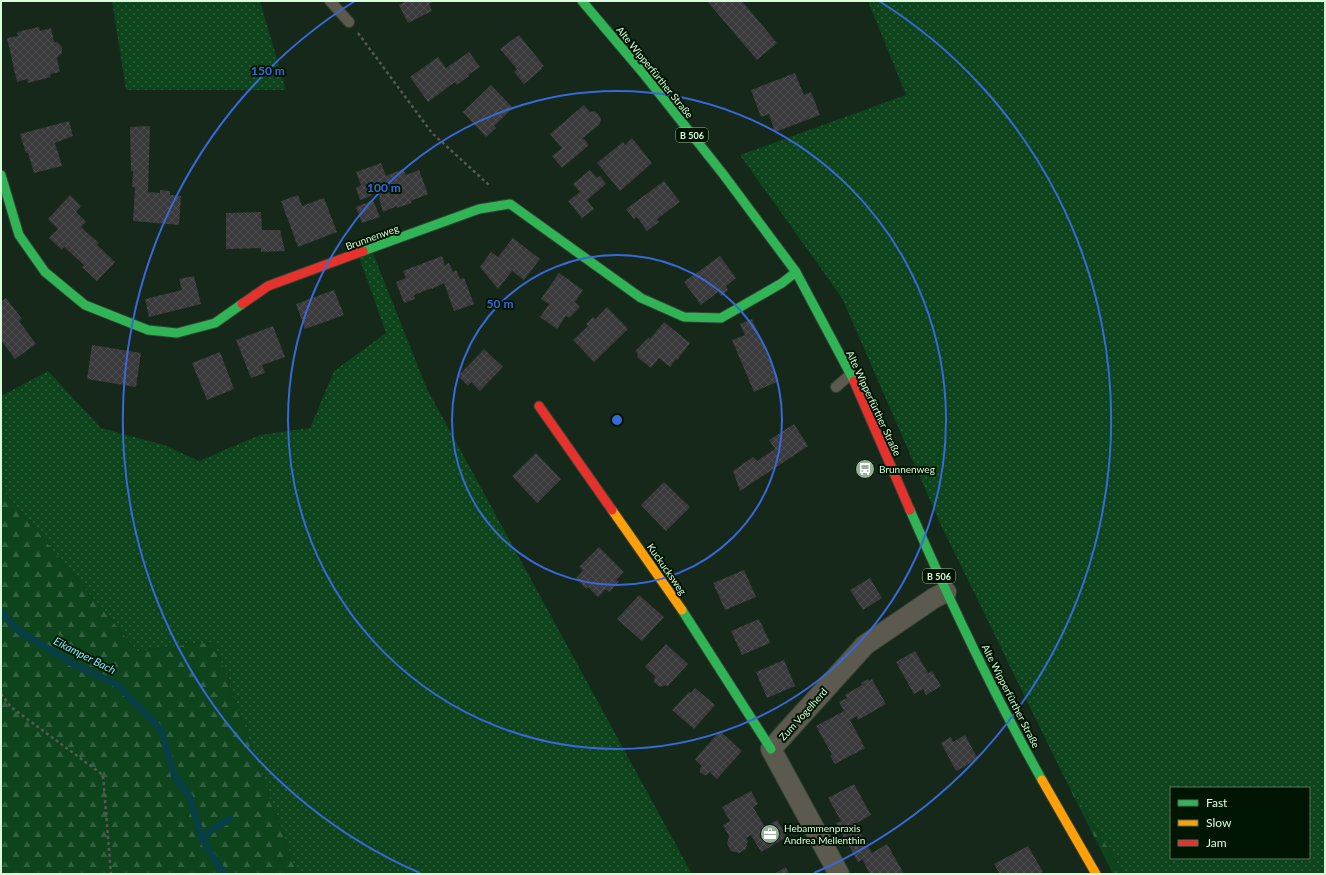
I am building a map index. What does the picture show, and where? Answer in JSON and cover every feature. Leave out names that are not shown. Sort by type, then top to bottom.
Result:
[{"type":"street","name":"Alte Wipperfürther Straße","points":[[582,1],[643,73],[723,174],[796,272],[851,374],[946,592],[1020,740],[1096,874]]},
{"type":"street","name":"Brunnenweg","points":[[1,176],[19,235],[45,272],[85,305],[148,330],[177,333],[215,323],[268,286],[479,209],[510,204]]},
{"type":"street","points":[[510,204],[641,298],[684,317],[721,318],[782,283],[796,272]]},
{"type":"street","name":"Kuckucksweg","points":[[539,406],[683,610],[771,749]]},
{"type":"street","name":"Zum Vogelherd","points":[[839,874],[771,749],[865,645],[934,598],[946,592]]},
{"type":"lane","points":[[330,1],[349,22]]},
{"type":"lane","points":[[836,387],[851,374]]},
{"type":"path","points":[[349,22],[432,132],[510,204]]},
{"type":"path","points":[[1,694],[11,707],[103,775],[111,874]]},
{"type":"green space","points":[[112,1],[260,1],[286,90],[126,90]]},
{"type":"green space","points":[[868,1],[1325,1],[1325,874],[1124,874],[1065,779],[940,523],[842,298],[740,155],[906,95]]},
{"type":"green space","points":[[372,251],[427,389],[692,874],[297,874],[214,642],[137,651],[1,488],[1,396],[48,371],[101,428],[164,445],[199,461],[260,435],[310,428],[334,371],[386,333],[359,257]]},
{"type":"green space","points":[[1,488],[137,651],[214,642],[297,874],[1,874]]},
{"type":"green space","points":[[1065,779],[1124,874],[1113,874]]},
{"type":"building","points":[[406,1],[434,1],[429,4],[432,11],[408,23],[399,5]]},
{"type":"building","points":[[707,1],[742,1],[777,43],[757,60]]},
{"type":"building","points":[[39,27],[40,31],[51,28],[54,42],[57,42],[62,47],[62,53],[57,58],[60,72],[50,74],[51,77],[28,83],[27,79],[17,82],[7,38],[18,36],[17,32]]},
{"type":"building","points":[[519,35],[544,66],[524,84],[514,72],[517,69],[500,49]]},
{"type":"building","points":[[469,52],[480,67],[457,85],[455,82],[428,102],[410,77],[438,57],[446,68]]},
{"type":"building","points":[[795,73],[804,95],[811,92],[820,115],[775,132],[769,114],[761,117],[751,90]]},
{"type":"building","points":[[491,85],[513,108],[494,126],[496,128],[486,137],[463,112]]},
{"type":"building","points":[[584,105],[590,112],[595,111],[601,118],[600,124],[583,138],[589,145],[562,168],[552,156],[562,148],[550,134]]},
{"type":"building","points":[[69,121],[73,136],[55,143],[62,166],[34,173],[20,134]]},
{"type":"building","points":[[150,126],[148,192],[160,193],[160,190],[170,191],[170,195],[181,196],[179,225],[133,221],[135,189],[132,187],[133,171],[131,171],[130,127]]},
{"type":"building","points":[[632,138],[652,163],[620,191],[597,163],[623,142],[625,145]]},
{"type":"building","points":[[381,163],[386,176],[403,169],[406,175],[419,170],[428,194],[411,201],[412,203],[397,208],[397,206],[383,212],[378,191],[372,193],[371,196],[360,200],[356,188],[361,185],[356,172]]},
{"type":"building","points":[[590,170],[597,178],[600,176],[606,184],[587,200],[594,209],[582,218],[568,201],[580,192],[573,184]]},
{"type":"building","points":[[664,181],[680,202],[657,219],[659,222],[647,231],[637,217],[634,219],[626,209]]},
{"type":"building","points":[[70,195],[81,206],[76,212],[86,222],[81,227],[99,243],[97,245],[115,262],[97,281],[82,267],[84,265],[64,247],[62,250],[49,238],[58,229],[48,219]]},
{"type":"building","points":[[298,195],[302,206],[324,198],[337,232],[298,247],[281,201]]},
{"type":"building","points":[[373,200],[380,217],[362,223],[356,207]]},
{"type":"building","points":[[261,212],[262,230],[280,230],[285,251],[261,252],[261,248],[226,249],[226,213]]},
{"type":"building","points":[[513,238],[540,259],[524,280],[512,271],[498,289],[480,267],[491,252],[498,257]]},
{"type":"building","points":[[442,256],[445,265],[449,263],[453,272],[456,270],[460,279],[464,278],[474,304],[454,311],[444,283],[414,295],[415,299],[404,303],[396,282],[406,278],[403,271]]},
{"type":"building","points":[[720,256],[736,278],[726,286],[728,290],[721,296],[718,292],[701,305],[684,282]]},
{"type":"building","points":[[559,273],[583,290],[575,302],[580,307],[569,318],[566,316],[557,329],[540,317],[549,304],[541,299]]},
{"type":"building","points":[[194,276],[201,304],[149,317],[145,299],[182,290],[179,279]]},
{"type":"building","points":[[334,290],[344,315],[305,329],[296,304]]},
{"type":"building","points":[[6,298],[22,319],[19,321],[36,344],[15,359],[1,340],[1,302]]},
{"type":"building","points":[[607,307],[628,329],[594,362],[573,340],[588,326],[586,324],[593,317],[595,319]]},
{"type":"building","points":[[752,319],[779,381],[754,392],[732,340],[745,335],[740,324]]},
{"type":"building","points":[[664,322],[690,343],[670,367],[659,358],[651,368],[637,357],[638,354],[635,351],[649,337],[650,339]]},
{"type":"building","points":[[273,326],[285,357],[262,365],[265,373],[251,378],[236,340]]},
{"type":"building","points":[[92,345],[141,353],[136,387],[87,379]]},
{"type":"building","points":[[484,349],[503,367],[480,391],[471,382],[468,386],[458,376]]},
{"type":"building","points":[[220,352],[234,389],[207,400],[192,363]]},
{"type":"building","points":[[794,424],[808,446],[740,491],[733,471],[753,457],[757,461],[775,449],[769,440]]},
{"type":"building","points":[[536,453],[561,479],[537,503],[512,476]]},
{"type":"building","points":[[664,482],[690,507],[666,531],[641,505]]},
{"type":"building","points":[[599,547],[624,572],[616,580],[619,582],[609,592],[606,589],[598,597],[588,587],[586,589],[576,578],[583,570],[579,567]]},
{"type":"building","points":[[744,570],[756,597],[725,610],[713,583]]},
{"type":"building","points":[[870,578],[882,598],[863,610],[850,590]]},
{"type":"building","points":[[639,595],[664,617],[642,641],[617,619]]},
{"type":"building","points":[[759,619],[770,643],[742,655],[731,631]]},
{"type":"building","points":[[666,644],[688,664],[667,687],[666,685],[660,687],[654,682],[655,676],[645,667]]},
{"type":"building","points":[[915,651],[928,673],[932,671],[941,686],[926,695],[923,689],[914,694],[896,662]]},
{"type":"building","points":[[784,660],[795,686],[767,698],[756,672]]},
{"type":"building","points":[[868,679],[869,681],[872,679],[886,704],[858,720],[857,716],[850,720],[865,748],[835,764],[830,756],[832,755],[816,726],[844,711],[839,702],[847,698],[845,695],[862,685],[861,683]]},
{"type":"building","points":[[695,688],[715,705],[694,729],[672,710],[689,692],[691,693]]},
{"type":"building","points":[[720,731],[742,751],[717,779],[709,772],[707,775],[704,775],[700,772],[700,768],[702,766],[695,759]]},
{"type":"building","points":[[965,735],[978,759],[956,771],[941,743],[951,737],[953,742]]},
{"type":"building","points":[[854,784],[871,815],[855,824],[872,853],[887,844],[904,874],[870,874],[862,859],[858,862],[836,823],[841,821],[828,798]]},
{"type":"building","points":[[751,791],[758,804],[753,807],[765,827],[777,820],[787,837],[761,852],[751,835],[746,838],[748,841],[746,849],[739,853],[731,851],[727,844],[729,836],[723,825],[730,821],[722,807]]},
{"type":"building","points":[[1028,846],[1043,872],[1039,874],[1000,874],[994,864]]},
{"type":"building","points":[[786,867],[789,874],[774,874]]},
{"type":"waterway","name":"Eikamper Bach","points":[[1,612],[19,631],[77,666],[118,685],[161,730],[175,777],[189,795],[202,839],[224,874]]},
{"type":"waterway","points":[[202,839],[213,829],[230,819]]},
{"type":"traffic: fast","points":[[582,1],[643,73],[723,174],[796,272],[854,381]]},
{"type":"traffic: fast","points":[[1,175],[19,235],[45,272],[85,305],[148,330],[177,333],[215,323],[242,304]]},
{"type":"traffic: fast","points":[[363,251],[479,209],[510,204],[641,298],[684,317],[721,318],[782,283],[796,272]]},
{"type":"traffic: fast","points":[[910,510],[973,647],[1006,714],[1042,780]]},
{"type":"traffic: fast","points":[[682,610],[771,749]]},
{"type":"traffic: slow","points":[[612,510],[682,610]]},
{"type":"traffic: slow","points":[[1042,780],[1096,874]]},
{"type":"traffic: jam","points":[[242,304],[268,286],[363,251]]},
{"type":"traffic: jam","points":[[854,381],[910,510]]},
{"type":"traffic: jam","points":[[539,406],[612,510]]},
{"type":"place","name":"Brunnenweg","points":[[865,469]]},
{"type":"place","name":"Hebammenpraxis Andrea Mellenthin","points":[[770,834]]}]
